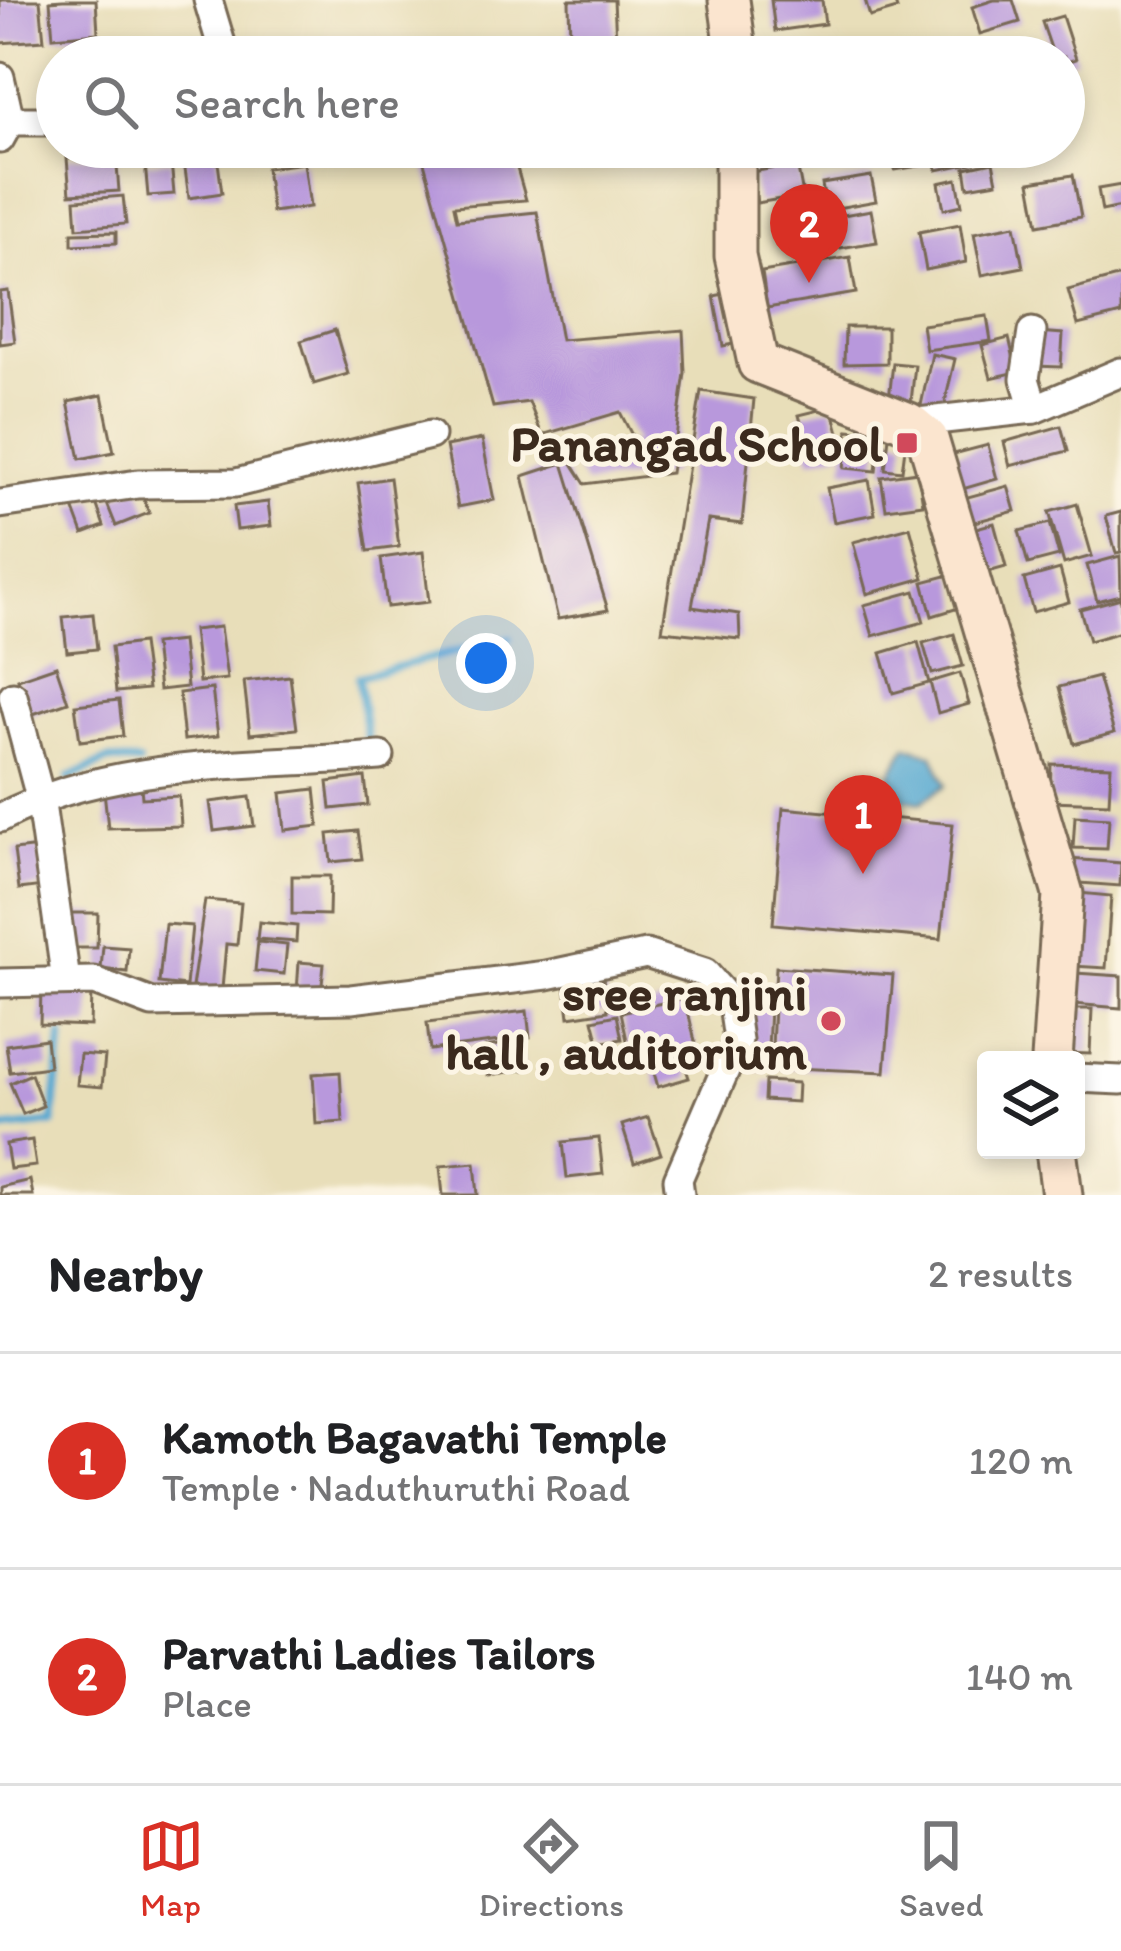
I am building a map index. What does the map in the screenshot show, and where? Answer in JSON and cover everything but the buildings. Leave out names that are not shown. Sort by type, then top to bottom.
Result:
[{"type":"main road","points":[[729,0],[734,36]]},
{"type":"main road","points":[[735,168],[735,256],[758,363],[909,423],[928,439],[1063,894],[1053,1051]]},
{"type":"main road","points":[[1057,1159],[1062,1195]]},
{"type":"street","points":[[208,0],[219,36]]},
{"type":"street","points":[[0,77],[5,130],[36,125]]},
{"type":"street","points":[[1032,332],[1025,379],[1034,409]]},
{"type":"street","points":[[909,423],[1034,409],[1121,372]]},
{"type":"street","points":[[0,503],[138,484],[236,483],[430,435]]},
{"type":"street","points":[[13,697],[40,797],[65,981]]},
{"type":"street","points":[[0,818],[40,797],[125,776],[380,756]]},
{"type":"street","points":[[0,983],[94,981],[152,1003],[351,999],[547,975],[646,954],[705,974],[734,1005],[738,1040],[678,1179],[680,1195]]},
{"type":"street","points":[[1085,1078],[1121,1080]]},
{"type":"water","points":[[907,746],[933,755],[946,785],[921,802],[889,796],[891,773]]},
{"type":"waterway","points":[[363,744],[368,744],[358,677],[509,638]]},
{"type":"waterway","points":[[69,778],[109,760],[139,763]]},
{"type":"waterway","points":[[0,1129],[53,1123],[62,1036]]},
{"type":"waterway","points":[[695,1195],[698,1161]]},
{"type":"place","name":"Parvathi Ladies Tailors","points":[[809,283]]},
{"type":"place","name":"Panangad School","points":[[907,443]]},
{"type":"place","name":"Kamoth Bagavathi Temple","points":[[863,874]]},
{"type":"place","name":"sree ranjini hall , auditorium","points":[[831,1021]]}]
